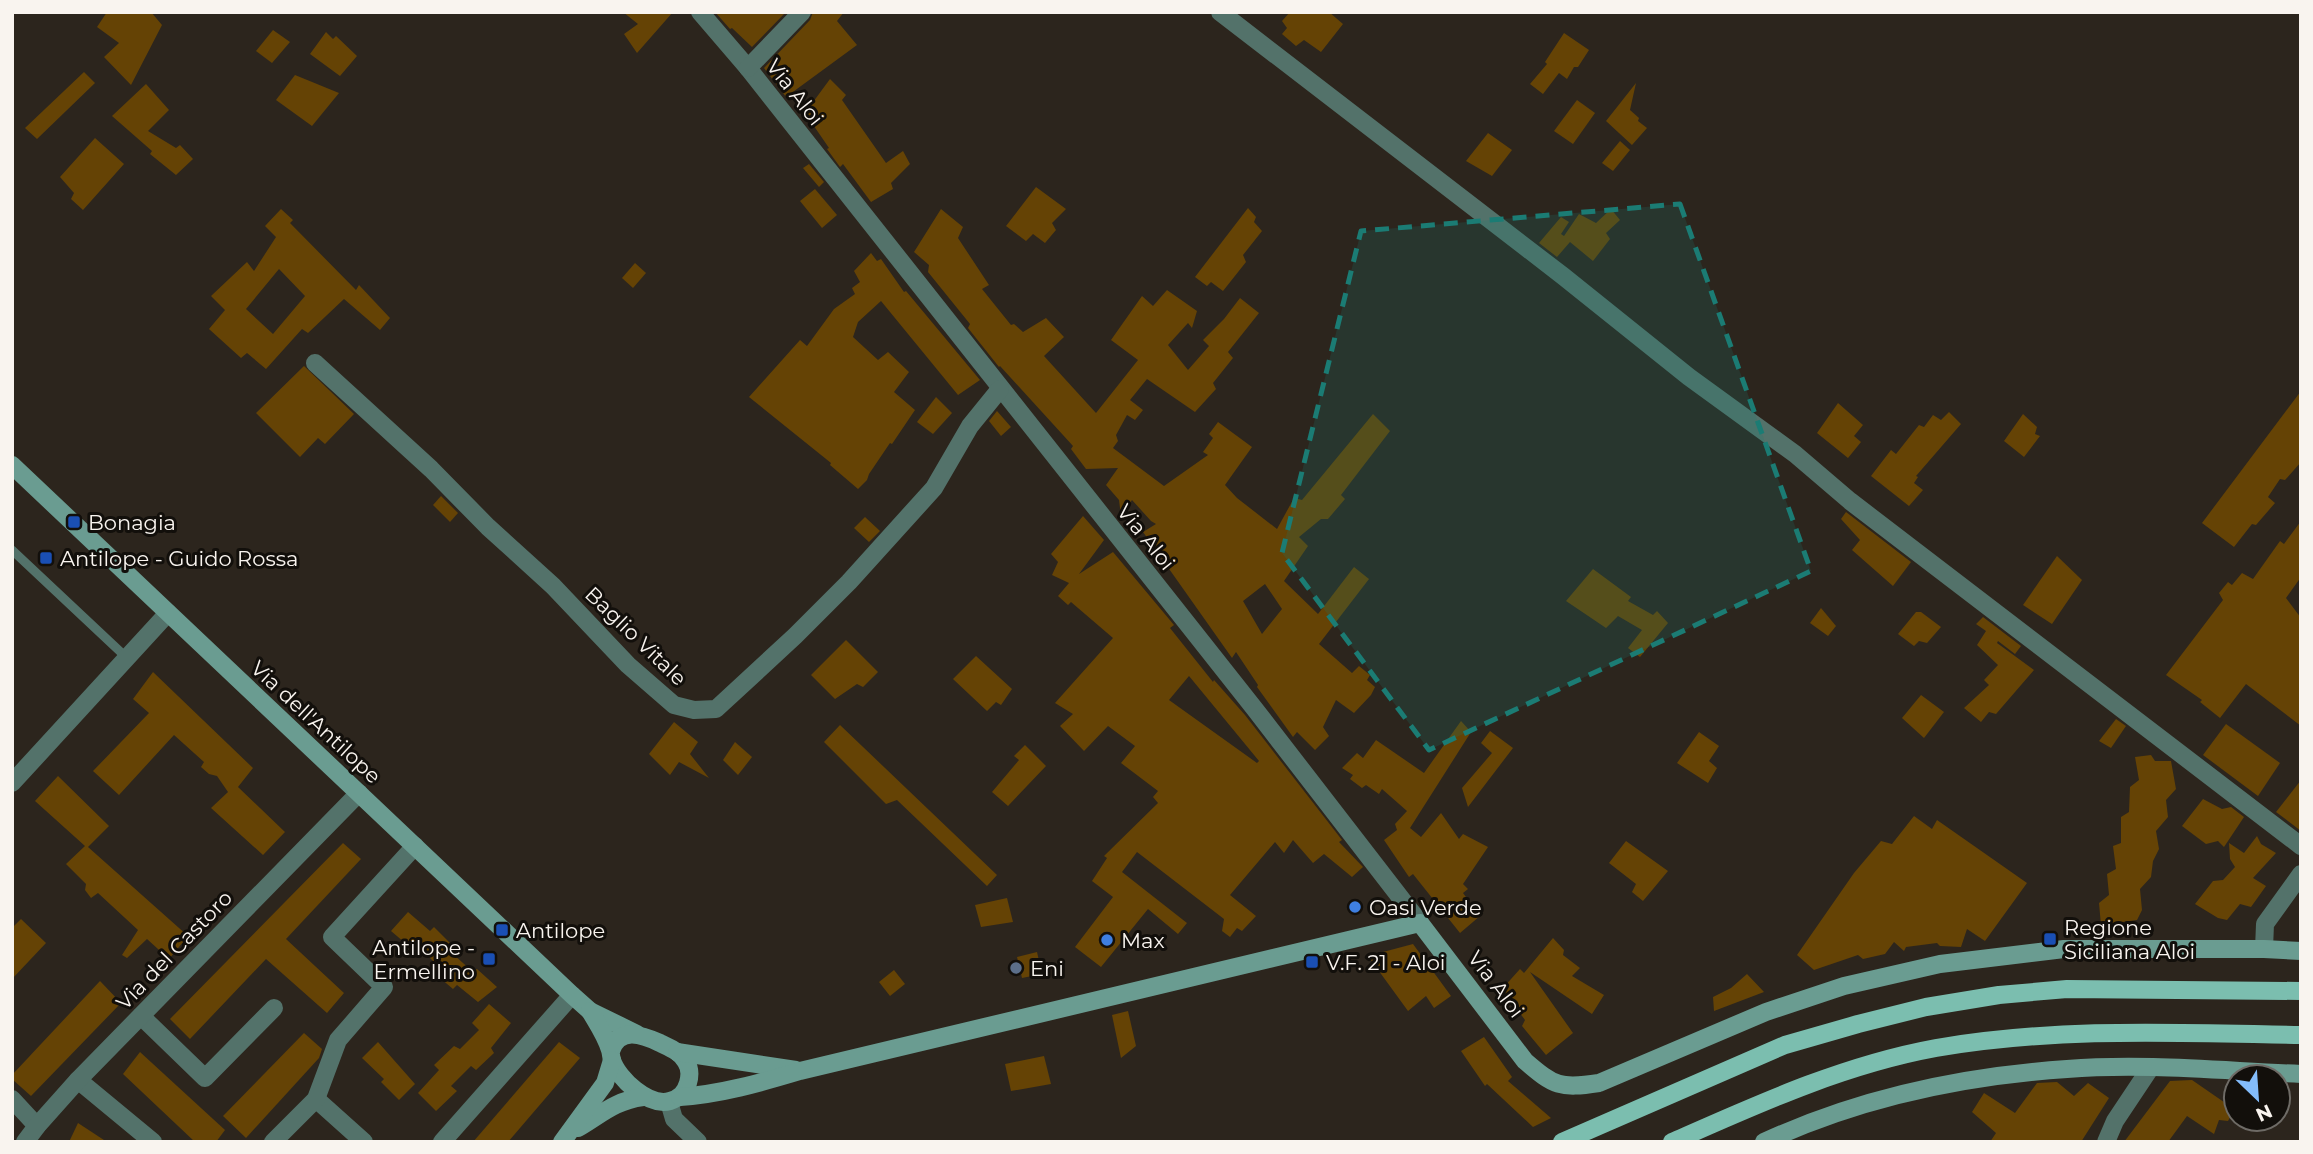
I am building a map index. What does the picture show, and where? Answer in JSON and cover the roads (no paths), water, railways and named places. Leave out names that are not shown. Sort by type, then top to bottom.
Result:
[{"type":"main road","points":[[1562,1142],[1785,1045],[1926,1007],[1999,995],[2067,989],[2301,991]]},
{"type":"main road","points":[[1672,1142],[1797,1087],[1865,1066],[1935,1049],[2069,1032],[2301,1035]]},
{"type":"street","name":"Via Aloi","points":[[700,12],[748,68],[1254,708],[1525,1061],[1559,1086],[1599,1083],[1766,1012],[1844,986],[1940,964],[2064,949],[2264,949]]},
{"type":"street","points":[[748,68],[802,12]]},
{"type":"street","points":[[1220,12],[1668,360],[1795,454],[1850,501],[2301,846]]},
{"type":"street","name":"Baglio Vitale","points":[[315,363],[553,586],[628,665],[674,705],[694,710],[716,709],[849,583],[934,488],[970,426],[1000,389]]},
{"type":"street","name":"Via dell'Antilope","points":[[12,465],[590,1011]]},
{"type":"street","points":[[12,783],[168,613]]},
{"type":"street","name":"Via del Castoro","points":[[26,1142],[78,1080],[359,793]]},
{"type":"street","points":[[273,1142],[316,1099],[338,1040],[384,987],[332,937],[415,846]]},
{"type":"street","points":[[2301,874],[2264,924],[2264,949],[2301,951]]},
{"type":"street","points":[[590,1011],[611,1056],[643,1097],[651,1101],[674,1099],[707,1095],[1420,923]]},
{"type":"street","points":[[442,1142],[572,995]]},
{"type":"street","points":[[141,1016],[205,1078],[274,1008]]},
{"type":"street","points":[[590,1011],[677,1052],[800,1071]]},
{"type":"street","points":[[567,1137],[605,1083],[613,1044],[620,1038],[637,1034]]},
{"type":"street","points":[[674,1099],[686,1090],[689,1071],[687,1063],[677,1052]]},
{"type":"street","points":[[2106,1142],[2115,1121],[2151,1067]]},
{"type":"street","points":[[1764,1142],[1852,1108],[1944,1083],[2067,1069],[2151,1067],[2301,1074]]},
{"type":"street","points":[[78,1080],[153,1142]]},
{"type":"street","points":[[567,1137],[610,1106],[626,1099],[643,1097]]},
{"type":"street","points":[[12,1099],[37,1126]]},
{"type":"street","points":[[316,1099],[364,1142]]},
{"type":"street","points":[[674,1099],[674,1119],[698,1142]]},
{"type":"lane","points":[[12,550],[127,658]]},
{"type":"place","name":"Bonagia","points":[[74,522]]},
{"type":"place","name":"Antilope - Guido Rossa","points":[[46,558]]},
{"type":"place","name":"Oasi Verde","points":[[1355,907]]},
{"type":"place","name":"Antilope","points":[[502,930]]},
{"type":"place","name":"Regione Siciliana Aloi","points":[[2050,939]]},
{"type":"place","name":"Max","points":[[1107,940]]},
{"type":"place","name":"Antilope - Ermellino","points":[[489,959]]},
{"type":"place","name":"V.F. 21 - Aloi","points":[[1312,962]]},
{"type":"place","name":"Eni","points":[[1016,968]]}]
